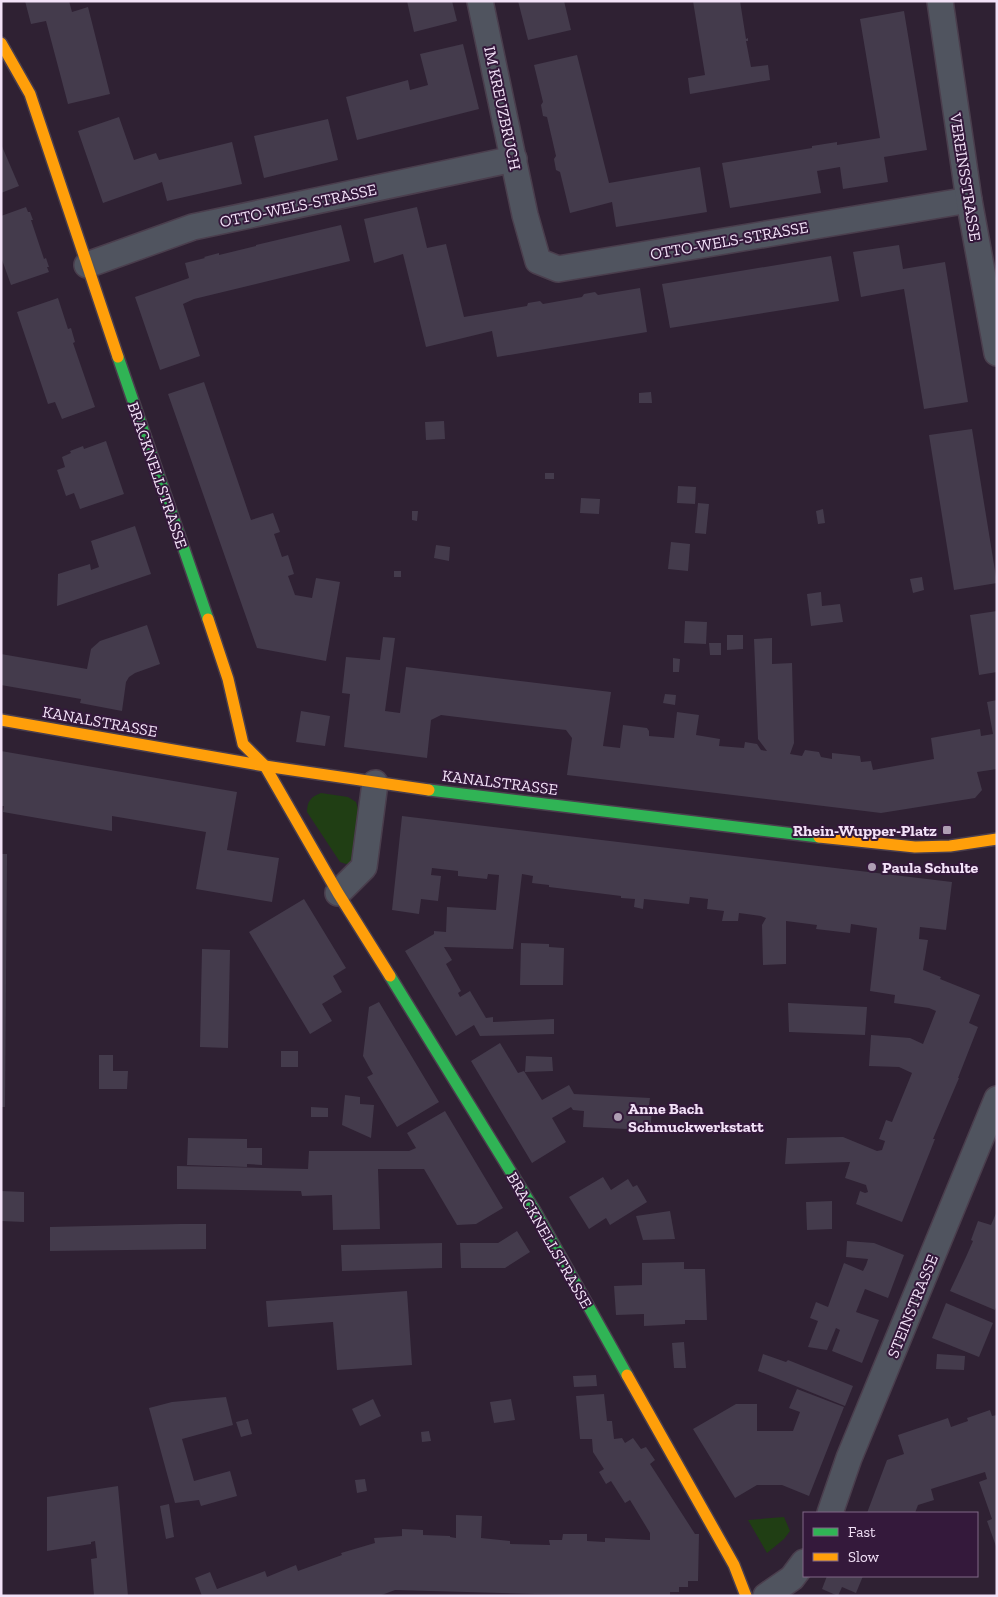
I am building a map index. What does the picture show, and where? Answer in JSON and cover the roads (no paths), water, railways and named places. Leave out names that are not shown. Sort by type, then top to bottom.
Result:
[{"type":"street","name":"IM KREUZBRUCH","points":[[480,1],[525,214]]},
{"type":"street","name":"VEREINSSTRASSE","points":[[940,1],[969,200],[997,353]]},
{"type":"street","name":"BRACKNELLSTRASSE","points":[[1,43],[30,94],[228,680],[243,744],[265,766],[338,894],[535,1211],[734,1565],[746,1596]]},
{"type":"street","name":"OTTO-WELS-STRASSE","points":[[87,265],[193,227],[514,158]]},
{"type":"street","name":"OTTO-WELS-STRASSE","points":[[525,214],[538,261],[558,269],[969,200]]},
{"type":"street","name":"KANALSTRASSE","points":[[1,720],[265,766],[376,783],[903,847],[926,848],[997,839]]},
{"type":"street","points":[[338,894],[364,867],[376,783]]},
{"type":"street","name":"STEINSTRASSE","points":[[830,1512],[849,1458],[997,1099]]},
{"type":"street","points":[[766,1596],[792,1578],[803,1563]]},
{"type":"place","name":"Rhein-Wupper-Platz","points":[[947,830]]},
{"type":"place","name":"Paula Schulte","points":[[872,867]]},
{"type":"place","name":"Anne Bach Schmuckwerkstatt","points":[[618,1117]]}]
